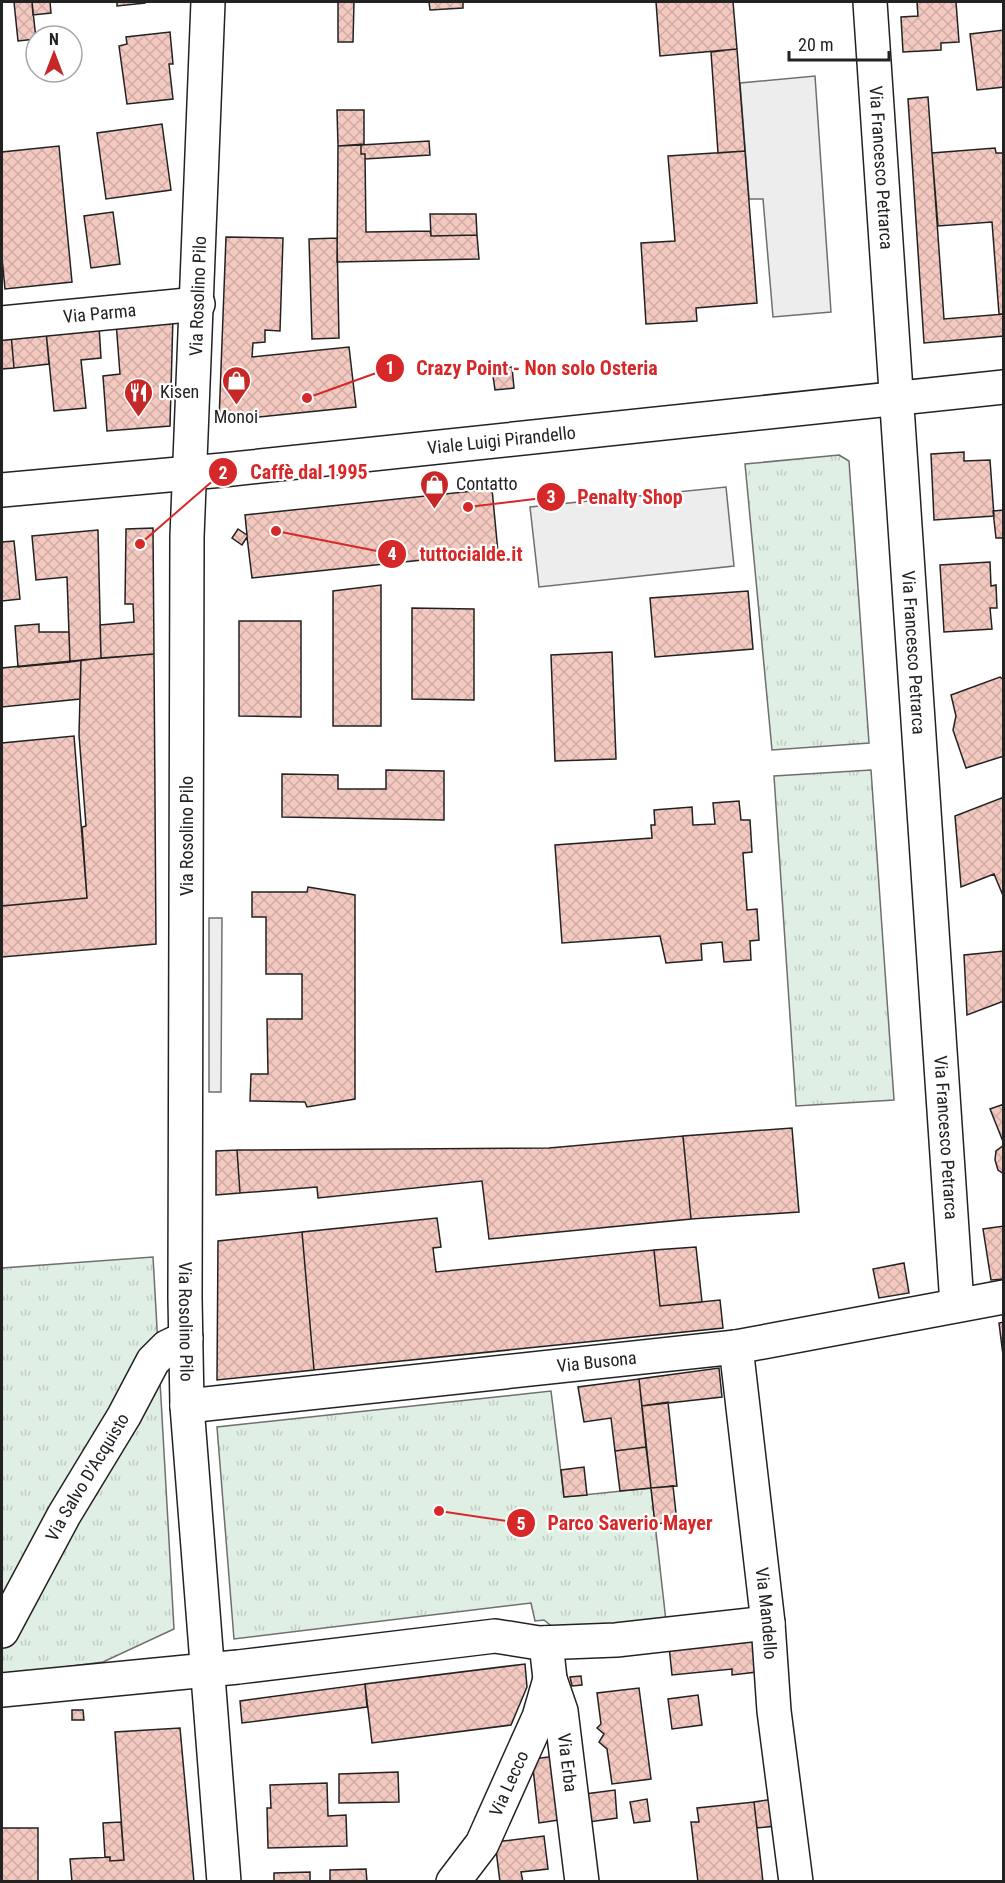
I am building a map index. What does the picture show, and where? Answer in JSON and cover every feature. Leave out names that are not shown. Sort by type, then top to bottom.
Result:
[{"type":"street","name":"Via Rosolino Pilo","points":[[208,2],[188,537],[186,1338],[188,1406],[206,1670],[224,1881]]},
{"type":"street","name":"Via Francesco Petrarca","points":[[870,2],[957,1305]]},
{"type":"street","name":"Via Parma","points":[[2,323],[198,304]]},
{"type":"street","name":"Viale Luigi Pirandello","points":[[2,490],[191,473],[1004,387]]},
{"type":"street","name":"Via Busona","points":[[188,1406],[736,1347],[1004,1297]]},
{"type":"street","name":"Via Salvo D'Acquisto","points":[[2,1631],[64,1515],[124,1416],[153,1361],[167,1347],[186,1338]]},
{"type":"street","name":"Via Mandello","points":[[736,1347],[768,1623],[774,1711],[796,1881]]},
{"type":"street","points":[[2,1690],[206,1670],[489,1636],[546,1643],[642,1638],[768,1623]]},
{"type":"street","name":"Via Erba","points":[[546,1643],[550,1679],[561,1711],[582,1881]]},
{"type":"street","name":"Via Lecco","points":[[453,1881],[473,1859],[487,1834],[539,1717],[550,1679]]},
{"type":"green space","points":[[839,455],[849,461],[869,743],[772,750],[745,464]]},
{"type":"green space","points":[[871,770],[894,1100],[796,1106],[774,776]]},
{"type":"green space","points":[[153,1257],[174,1629],[103,1662],[2,1675],[2,1268]]},
{"type":"green space","points":[[551,1391],[564,1497],[651,1488],[667,1630],[555,1629],[544,1620],[535,1621],[531,1603],[234,1639],[217,1427]]},
{"type":"shaded area","points":[[815,76],[831,312],[773,317],[763,199],[749,199],[740,83]]},
{"type":"shaded area","points":[[726,487],[734,566],[539,587],[530,507]]},
{"type":"shaded area","points":[[209,918],[222,918],[221,1092],[209,1092]]},
{"type":"building","points":[[14,2],[32,2],[34,24],[24,24],[24,40],[18,41]]},
{"type":"building","points":[[32,2],[50,2],[51,13],[33,15]]},
{"type":"building","points":[[117,2],[145,2],[145,3],[117,6]]},
{"type":"building","points":[[338,2],[354,2],[353,42],[338,42]]},
{"type":"building","points":[[429,2],[463,2],[463,8],[430,10]]},
{"type":"building","points":[[656,2],[733,2],[737,49],[660,56]]},
{"type":"building","points":[[917,2],[956,2],[959,42],[941,43],[941,50],[903,52],[901,17],[918,16]]},
{"type":"building","points":[[1004,30],[1004,87],[977,90],[970,34]]},
{"type":"building","points":[[170,32],[173,64],[169,64],[173,99],[127,104],[119,46],[127,44],[126,37]]},
{"type":"building","points":[[737,49],[745,151],[718,153],[711,52]]},
{"type":"building","points":[[928,97],[944,319],[1004,314],[1004,336],[924,343],[908,99]]},
{"type":"building","points":[[337,110],[364,110],[364,144],[338,146]]},
{"type":"building","points":[[162,124],[171,190],[106,199],[97,133]]},
{"type":"building","points":[[429,141],[430,155],[365,159],[365,154],[361,154],[361,145]]},
{"type":"building","points":[[361,145],[361,154],[365,154],[366,232],[430,231],[431,236],[477,235],[479,259],[337,262],[338,146]]},
{"type":"building","points":[[59,146],[72,282],[5,289],[2,258],[2,152]]},
{"type":"building","points":[[995,148],[996,153],[1004,153],[1004,314],[999,314],[992,222],[938,226],[932,153]]},
{"type":"building","points":[[745,151],[757,303],[696,308],[697,321],[646,324],[641,243],[675,241],[668,156]]},
{"type":"building","points":[[113,212],[120,264],[91,268],[84,216]]},
{"type":"building","points":[[430,214],[476,214],[477,235],[431,236]]},
{"type":"building","points":[[226,237],[283,238],[280,331],[265,330],[265,342],[253,343],[252,357],[349,347],[356,407],[219,421]]},
{"type":"building","points":[[337,238],[339,338],[312,339],[309,239]]},
{"type":"building","points":[[173,316],[170,426],[107,431],[103,376],[120,374],[116,322]]},
{"type":"building","points":[[99,326],[101,358],[81,360],[86,408],[54,411],[46,331]]},
{"type":"building","points":[[46,331],[49,364],[14,368],[11,334]]},
{"type":"building","points":[[11,334],[14,368],[2,369],[2,335]]},
{"type":"building","points":[[512,367],[514,388],[495,390],[492,369]]},
{"type":"building","points":[[964,452],[964,461],[990,460],[994,516],[934,520],[931,454]]},
{"type":"building","points":[[492,489],[498,552],[252,578],[247,537],[242,545],[232,538],[238,529],[247,535],[245,515]]},
{"type":"building","points":[[1004,510],[1004,538],[996,538],[993,511]]},
{"type":"building","points":[[153,528],[154,654],[101,658],[100,625],[134,622],[133,604],[125,604],[126,529]]},
{"type":"building","points":[[98,530],[101,658],[70,662],[67,577],[36,580],[32,536]]},
{"type":"building","points":[[14,541],[20,599],[2,601],[2,542]]},
{"type":"building","points":[[990,562],[991,586],[996,585],[997,608],[990,608],[992,629],[944,632],[940,565]]},
{"type":"building","points":[[381,585],[381,726],[333,726],[333,591]]},
{"type":"building","points":[[748,591],[753,649],[655,657],[650,598]]},
{"type":"building","points":[[412,608],[474,609],[474,700],[412,699]]},
{"type":"building","points":[[239,621],[301,621],[301,717],[239,716]]},
{"type":"building","points":[[39,624],[39,632],[69,632],[70,662],[18,667],[15,626]]},
{"type":"building","points":[[612,652],[616,759],[555,761],[551,655]]},
{"type":"building","points":[[154,654],[156,944],[2,957],[2,906],[87,898],[82,827],[86,826],[79,735],[81,660]]},
{"type":"building","points":[[81,660],[80,699],[2,707],[2,668]]},
{"type":"building","points":[[1000,677],[1004,680],[1004,756],[966,768],[953,730],[956,716],[951,695]]},
{"type":"building","points":[[74,736],[87,898],[2,906],[2,743]]},
{"type":"building","points":[[386,770],[444,771],[444,820],[282,817],[282,774],[338,775],[338,789],[386,789]]},
{"type":"building","points":[[1004,797],[1004,898],[994,874],[961,887],[955,816]]},
{"type":"building","points":[[739,801],[741,820],[750,820],[752,852],[743,853],[747,910],[757,909],[759,940],[750,941],[751,960],[724,962],[722,942],[701,944],[702,960],[666,963],[660,936],[562,943],[555,845],[652,838],[651,825],[655,825],[654,810],[692,807],[693,825],[715,824],[713,803]]},
{"type":"building","points":[[308,887],[355,895],[355,1099],[307,1107],[305,1102],[250,1101],[251,1074],[268,1074],[267,1019],[302,1019],[302,974],[266,974],[266,917],[252,917],[252,892],[307,892]]},
{"type":"building","points":[[1004,951],[1004,1001],[967,1015],[964,955]]},
{"type":"building","points":[[1004,1104],[1004,1144],[990,1109]]},
{"type":"building","points":[[792,1128],[799,1212],[691,1219],[683,1136]]},
{"type":"building","points":[[683,1136],[691,1219],[489,1239],[482,1181],[318,1198],[317,1187],[240,1193],[237,1150],[549,1148]]},
{"type":"building","points":[[1004,1145],[1004,1174],[998,1170],[995,1160],[996,1151]]},
{"type":"building","points":[[237,1150],[240,1193],[216,1195],[216,1151]]},
{"type":"building","points":[[437,1218],[441,1247],[433,1248],[436,1272],[654,1250],[660,1306],[720,1300],[723,1328],[314,1370],[302,1232]]},
{"type":"building","points":[[1004,1226],[1004,1279],[991,1280],[983,1229]]},
{"type":"building","points":[[302,1232],[314,1370],[217,1380],[218,1241]]},
{"type":"building","points":[[696,1247],[702,1302],[660,1306],[654,1250]]},
{"type":"building","points":[[904,1263],[909,1293],[879,1298],[873,1269]]},
{"type":"building","points":[[1004,1322],[1004,1355],[1003,1355],[999,1323]]},
{"type":"building","points":[[719,1368],[722,1397],[642,1406],[639,1379]]},
{"type":"building","points":[[639,1379],[646,1447],[615,1451],[611,1418],[584,1422],[578,1387]]},
{"type":"building","points":[[668,1402],[677,1486],[651,1488],[642,1406]]},
{"type":"building","points":[[646,1447],[651,1488],[620,1491],[615,1451]]},
{"type":"building","points":[[584,1467],[587,1495],[564,1497],[561,1470]]},
{"type":"building","points":[[673,1486],[677,1522],[655,1524],[651,1488]]},
{"type":"building","points":[[752,1636],[757,1672],[732,1675],[732,1669],[672,1675],[669,1646]]},
{"type":"building","points":[[525,1664],[527,1687],[511,1725],[372,1743],[365,1684]]},
{"type":"building","points":[[581,1676],[582,1685],[572,1686],[570,1677]]},
{"type":"building","points":[[365,1684],[367,1707],[242,1723],[240,1701]]},
{"type":"building","points":[[639,1688],[651,1779],[612,1784],[607,1749],[599,1742],[604,1734],[597,1728],[601,1724],[597,1693]]},
{"type":"building","points":[[698,1695],[702,1725],[672,1729],[668,1699]]},
{"type":"building","points":[[72,1710],[83,1710],[84,1720],[72,1720]]},
{"type":"building","points":[[180,1728],[194,1882],[72,1882],[70,1859],[110,1857],[110,1861],[124,1860],[115,1732]]},
{"type":"building","points":[[557,1756],[565,1819],[539,1823],[532,1759]]},
{"type":"building","points":[[398,1772],[399,1802],[339,1803],[339,1774]]},
{"type":"building","points":[[327,1783],[328,1816],[346,1815],[347,1846],[268,1848],[267,1808],[271,1808],[270,1785]]},
{"type":"building","points":[[615,1790],[617,1818],[589,1822],[585,1794]]},
{"type":"building","points":[[647,1799],[650,1821],[634,1823],[630,1802]]},
{"type":"building","points":[[774,1799],[776,1826],[757,1828],[754,1802]]},
{"type":"building","points":[[754,1802],[763,1882],[698,1882],[691,1822],[699,1822],[697,1808]]},
{"type":"building","points":[[121,1822],[124,1860],[110,1861],[110,1857],[105,1857],[103,1823]]},
{"type":"building","points":[[2,1828],[38,1828],[38,1882],[2,1882]]},
{"type":"building","points":[[544,1836],[548,1869],[521,1872],[523,1882],[500,1882],[495,1842]]},
{"type":"building","points":[[366,1869],[367,1882],[330,1882],[330,1870]]},
{"type":"building","points":[[310,1872],[310,1882],[274,1882],[274,1873]]},
{"type":"place","name":"Crazy Point - Non solo Osteria","points":[[307,398]]},
{"type":"place","name":"Monoi","points":[[236,406]]},
{"type":"place","name":"Kisen","points":[[139,418]]},
{"type":"place","name":"Penalty Shop","points":[[468,507]]},
{"type":"place","name":"Contatto","points":[[435,510]]},
{"type":"place","name":"tuttocialde.it","points":[[276,531]]},
{"type":"place","name":"Caffè dal 1995","points":[[140,544]]},
{"type":"place","name":"Parco Saverio Mayer","points":[[439,1511]]}]
